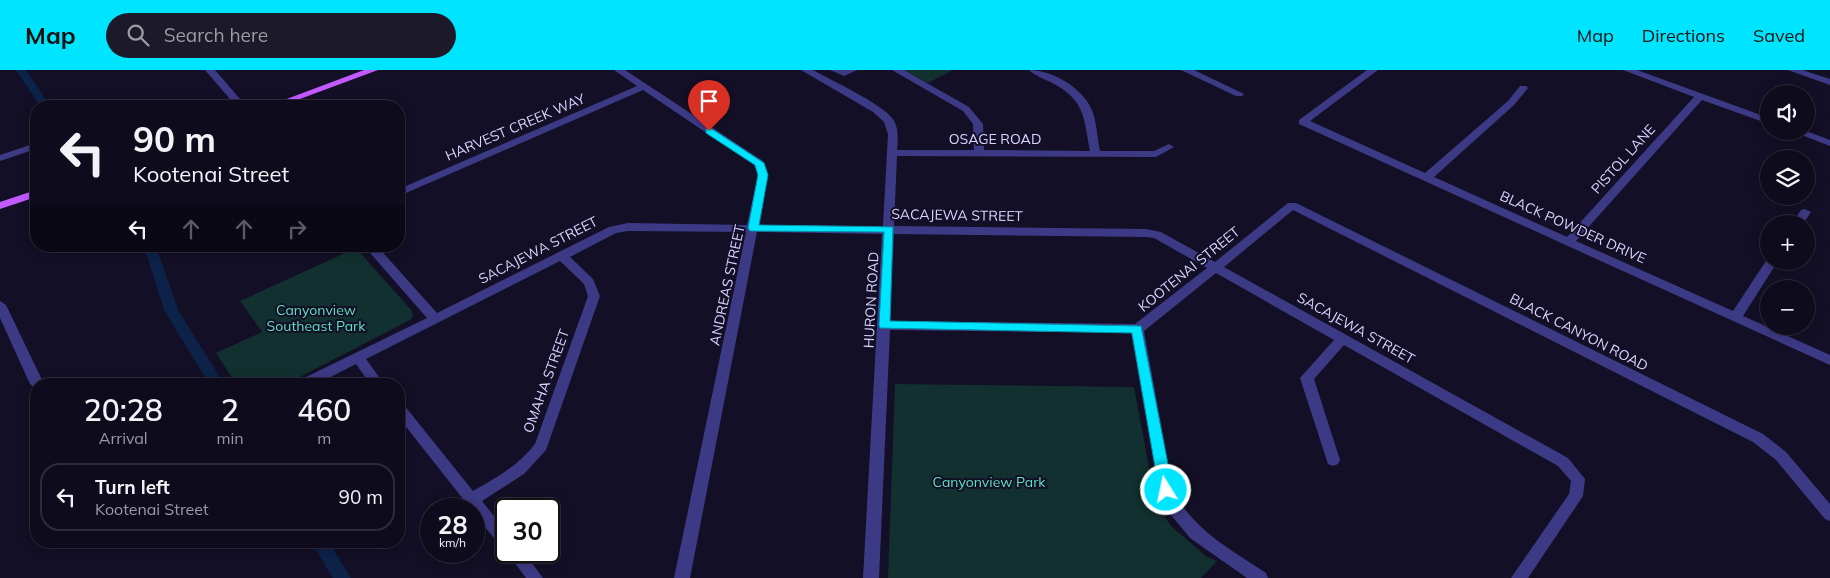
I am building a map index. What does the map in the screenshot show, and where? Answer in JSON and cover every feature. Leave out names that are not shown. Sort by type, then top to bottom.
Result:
[{"type":"main road","points":[[290,100],[373,70]]},
{"type":"main road","points":[[0,206],[30,195]]},
{"type":"street","points":[[210,70],[236,100]]},
{"type":"street","name":"ANDREAS STREET","points":[[619,70],[759,163],[763,175],[754,228],[682,578]]},
{"type":"street","name":"HURON ROAD","points":[[806,70],[876,110],[889,121],[893,134],[872,578]]},
{"type":"street","points":[[821,78],[835,70],[844,72],[852,70]]},
{"type":"street","points":[[897,70],[958,103],[969,112],[978,124],[979,153]]},
{"type":"street","points":[[1034,70],[1078,96],[1086,108],[1096,154]]},
{"type":"street","name":"BLACK POWDER DRIVE","points":[[1373,70],[1303,122],[1830,360]]},
{"type":"street","points":[[1628,70],[1760,119]]},
{"type":"street","points":[[1793,70],[1830,82]]},
{"type":"street","points":[[1190,71],[1239,94]]},
{"type":"street","name":"HARVEST CREEK WAY","points":[[405,190],[643,87]]},
{"type":"street","points":[[1426,178],[1511,103],[1523,88]]},
{"type":"street","name":"PISTOL LANE","points":[[1569,242],[1700,97]]},
{"type":"street","points":[[1815,138],[1830,143]]},
{"type":"street","name":"OSAGE ROAD","points":[[893,153],[1156,154],[1170,147]]},
{"type":"street","points":[[0,158],[30,148]]},
{"type":"street","name":"KOOTENAI STREET","points":[[884,325],[1137,329],[1292,205]]},
{"type":"street","name":"BLACK CANYON ROAD","points":[[1292,205],[1758,438],[1781,456],[1830,515]]},
{"type":"street","name":"SACAJEWA STREET","points":[[317,378],[561,255],[613,230],[628,227],[1146,232],[1157,235],[1217,266],[1563,462],[1578,479],[1576,496],[1519,578]]},
{"type":"street","points":[[375,252],[435,318]]},
{"type":"street","name":"OMAHA STREET","points":[[475,498],[522,468],[534,457],[541,446],[594,296],[589,282],[561,255]]},
{"type":"street","points":[[1736,317],[1766,270]]},
{"type":"street","points":[[0,305],[34,378]]},
{"type":"street","points":[[1137,329],[1166,490],[1176,511],[1195,533],[1260,578]]},
{"type":"street","points":[[1333,460],[1307,378],[1343,338]]},
{"type":"street","points":[[357,358],[373,378]]},
{"type":"street","points":[[405,416],[470,498]]},
{"type":"street","points":[[485,516],[495,528]]},
{"type":"street","points":[[523,563],[535,578]]},
{"type":"green space","points":[[904,70],[953,70],[928,83]]},
{"type":"green space","name":"Canyonview Southeast Park","points":[[347,252],[360,252],[412,311],[413,316],[410,320],[298,378],[232,378],[216,353],[262,332],[240,301]]},
{"type":"green space","name":"Canyonview Park","points":[[895,384],[1134,387],[1156,505],[1172,527],[1207,557],[1217,561],[1201,578],[888,578]]},
{"type":"waterway","points":[[21,70],[41,100]]},
{"type":"waterway","points":[[152,252],[171,310],[213,378]]},
{"type":"waterway","points":[[323,548],[342,578]]},
{"type":"route","points":[[709,131],[759,163],[763,175],[754,228],[889,229],[884,325],[1137,329],[1166,490]]}]
